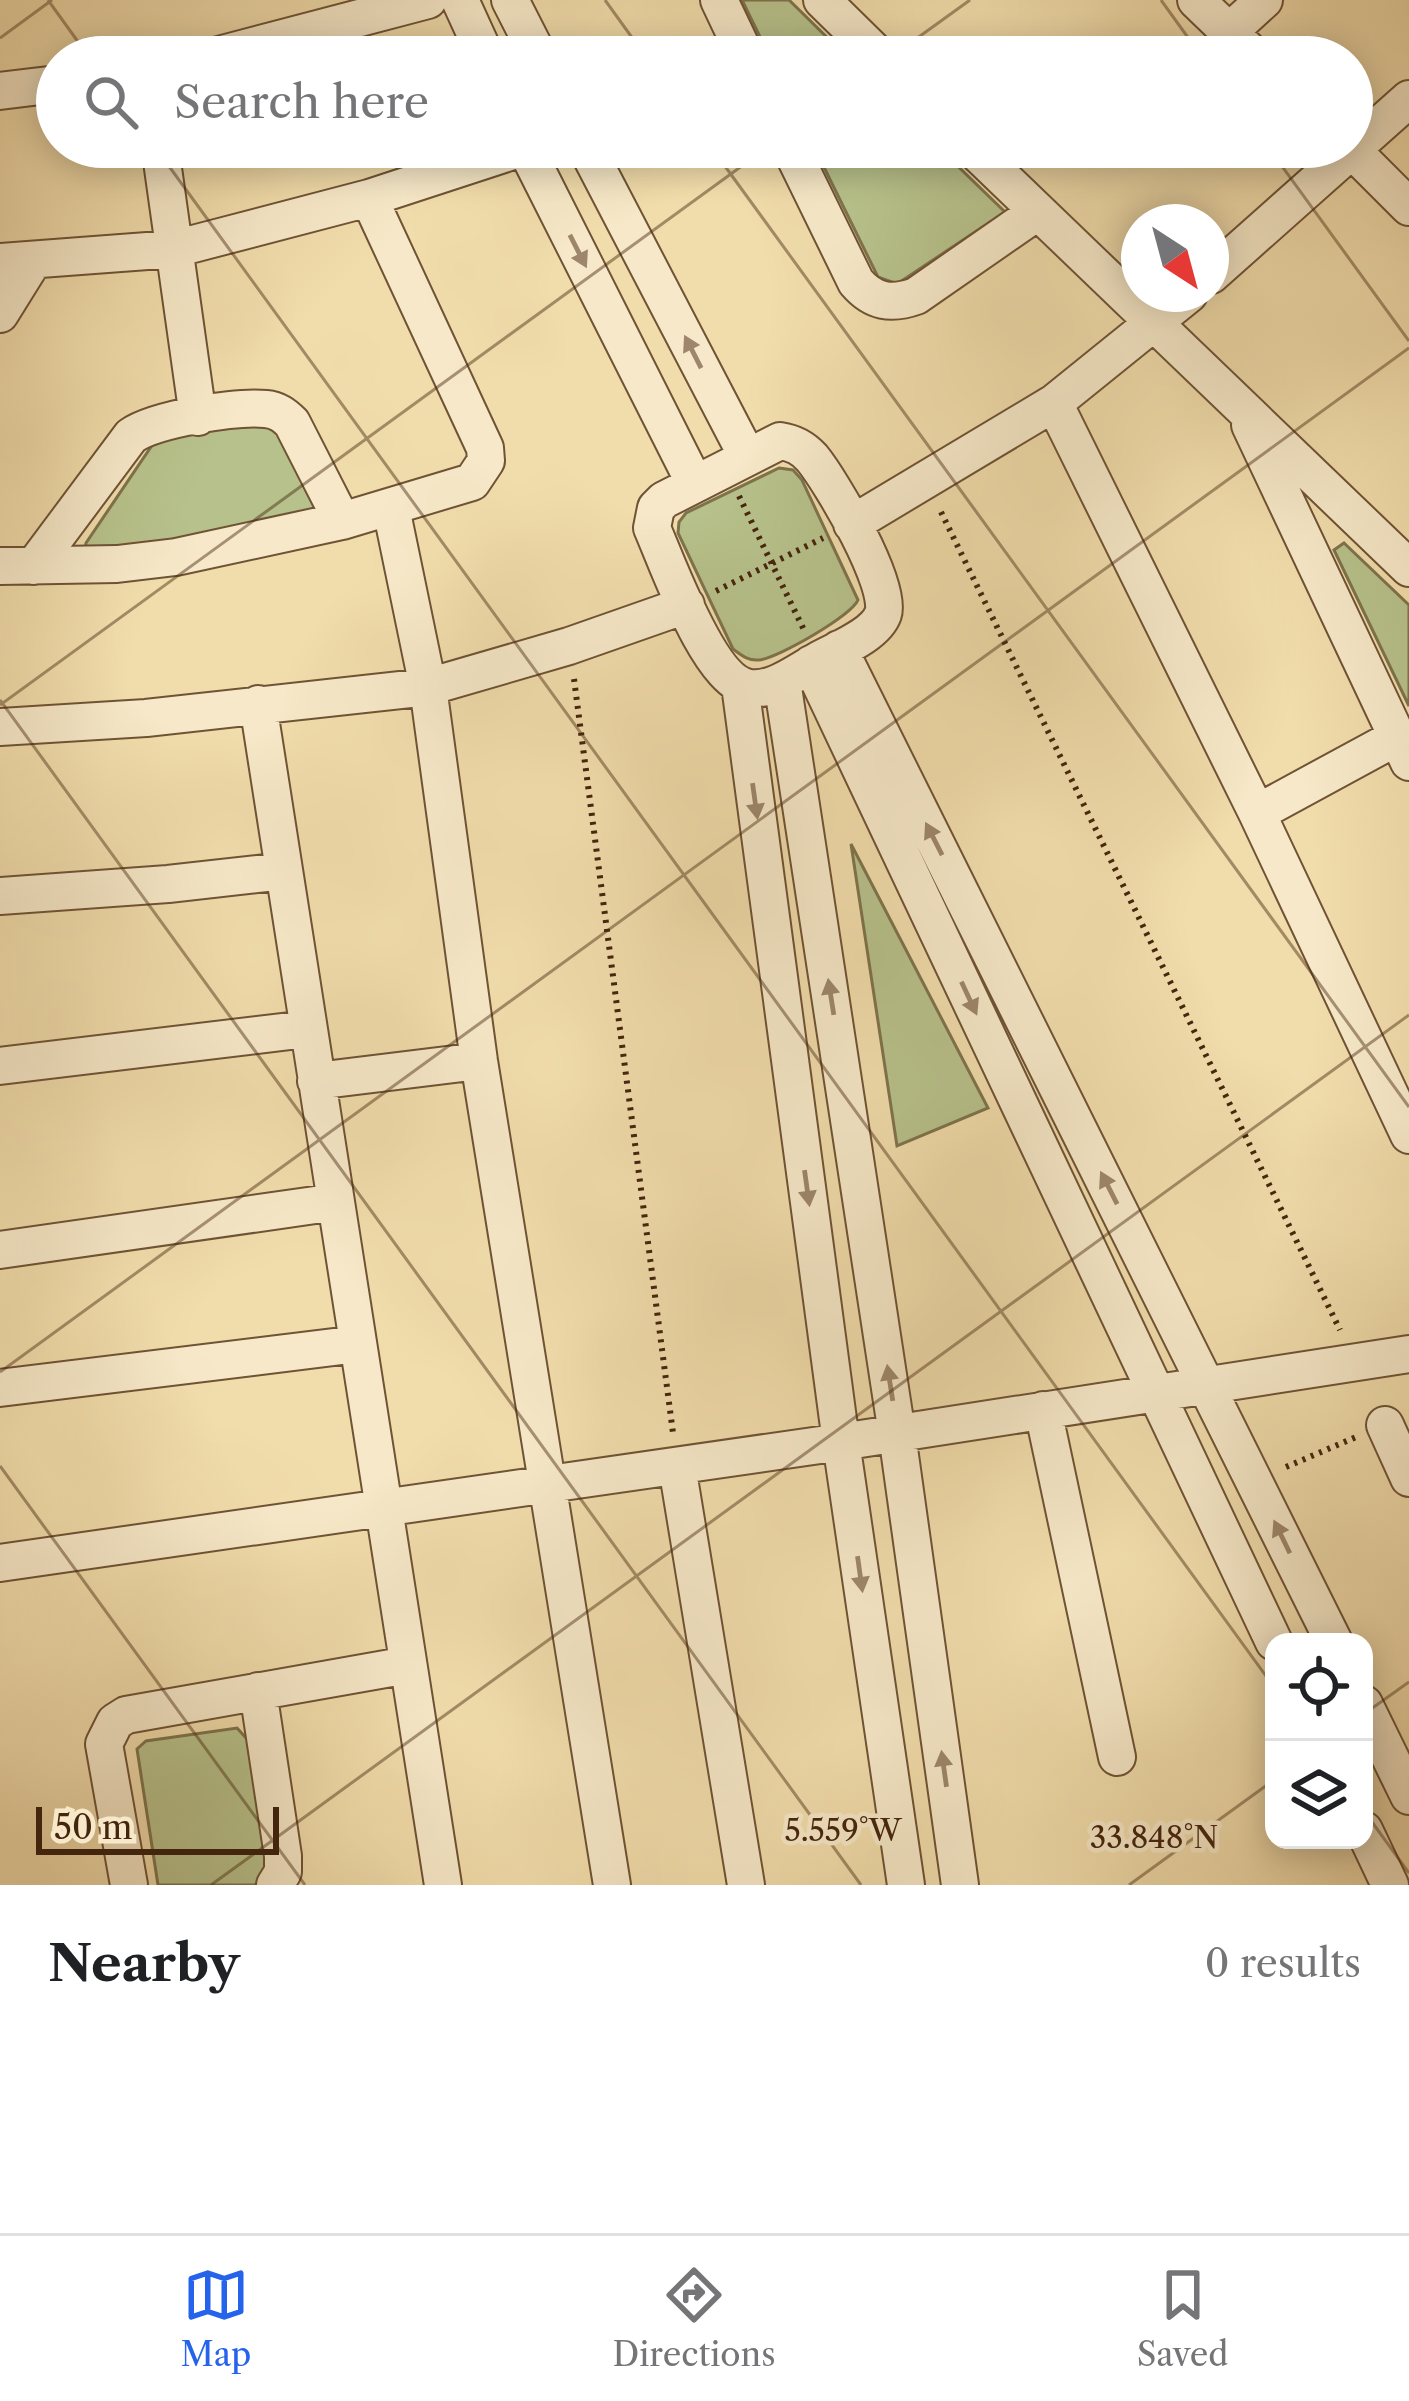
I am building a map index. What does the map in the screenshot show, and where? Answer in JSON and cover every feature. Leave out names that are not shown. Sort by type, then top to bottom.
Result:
[{"type":"street","points":[[291,36],[428,0]]},
{"type":"street","points":[[460,0],[476,36]]},
{"type":"street","points":[[510,0],[528,36]]},
{"type":"street","points":[[719,0],[736,36]]},
{"type":"street","points":[[822,0],[859,36]]},
{"type":"street","points":[[1196,0],[1234,36]]},
{"type":"street","points":[[1246,36],[1264,0]]},
{"type":"street","points":[[0,91],[36,87]]},
{"type":"street","points":[[1373,129],[1409,99]]},
{"type":"street","points":[[163,168],[198,417]]},
{"type":"street","points":[[0,314],[16,262],[174,249],[369,198],[461,168]]},
{"type":"street","points":[[538,168],[723,469]]},
{"type":"street","points":[[595,168],[723,469]]},
{"type":"street","points":[[800,168],[856,282],[867,294],[896,304],[916,296],[1037,212]]},
{"type":"street","points":[[992,168],[1409,568]]},
{"type":"street","points":[[1229,258],[1328,168]]},
{"type":"street","points":[[1370,168],[1409,207]]},
{"type":"street","points":[[17,566],[117,564],[176,557],[342,521],[472,482],[486,460],[485,448],[369,198]]},
{"type":"street","points":[[852,524],[1054,403],[1169,312]]},
{"type":"street","points":[[1054,403],[1257,813],[1409,1135]]},
{"type":"street","points":[[1241,405],[1403,749],[1257,813]]},
{"type":"street","points":[[17,566],[131,436],[155,424],[198,417],[259,409],[283,414],[342,521]]},
{"type":"street","points":[[780,441],[800,447],[812,458],[852,524],[880,584],[884,605],[876,625],[813,663],[753,689],[740,686],[714,659],[686,605],[652,519],[664,500],[780,441]]},
{"type":"street","points":[[391,508],[428,687],[479,1061],[613,1885]]},
{"type":"street","points":[[0,727],[146,718],[428,687],[569,646],[686,605]]},
{"type":"street","points":[[813,663],[1207,1384],[1330,1633]]},
{"type":"street","points":[[813,663],[1270,1633]]},
{"type":"street","points":[[813,663],[897,1434],[960,1885]]},
{"type":"street","points":[[740,686],[841,1442],[906,1885]]},
{"type":"street","points":[[258,704],[443,1885]]},
{"type":"street","points":[[0,896],[284,871]]},
{"type":"street","points":[[0,1066],[308,1029]]},
{"type":"street","points":[[316,1081],[479,1061]]},
{"type":"street","points":[[0,1250],[336,1202]]},
{"type":"street","points":[[0,1388],[358,1344]]},
{"type":"street","points":[[0,1563],[897,1434],[1409,1354]]},
{"type":"street","points":[[1043,1410],[1117,1757]]},
{"type":"street","points":[[1385,1425],[1409,1478]]},
{"type":"street","points":[[677,1466],[746,1885]]},
{"type":"street","points":[[129,1885],[104,1744],[107,1732],[126,1715],[408,1665]]},
{"type":"street","points":[[258,1691],[283,1856],[283,1872],[275,1885]]},
{"type":"street","points":[[1373,1722],[1409,1796]]},
{"type":"street","points":[[1373,1849],[1390,1885]]},
{"type":"path","points":[[723,469],[813,663]]},
{"type":"path","points":[[926,482],[1356,1362]]},
{"type":"path","points":[[686,605],[852,524]]},
{"type":"path","points":[[569,646],[677,1466]]},
{"type":"path","points":[[1255,1480],[1385,1425]]},
{"type":"green space","points":[[742,0],[789,0],[826,36],[760,36]]},
{"type":"green space","points":[[824,168],[960,168],[1005,212],[897,284],[878,277]]},
{"type":"green space","points":[[277,421],[325,513],[101,556],[85,549],[155,441]]},
{"type":"green space","points":[[779,468],[793,470],[802,480],[858,600],[813,635],[755,660],[733,649],[678,533],[679,522],[686,513]]},
{"type":"green space","points":[[1344,543],[1409,605],[1409,706],[1334,550]]},
{"type":"green space","points":[[851,844],[988,1108],[897,1146]]},
{"type":"green space","points":[[237,1728],[247,1739],[270,1874],[253,1885],[158,1885],[137,1749],[146,1741]]}]
